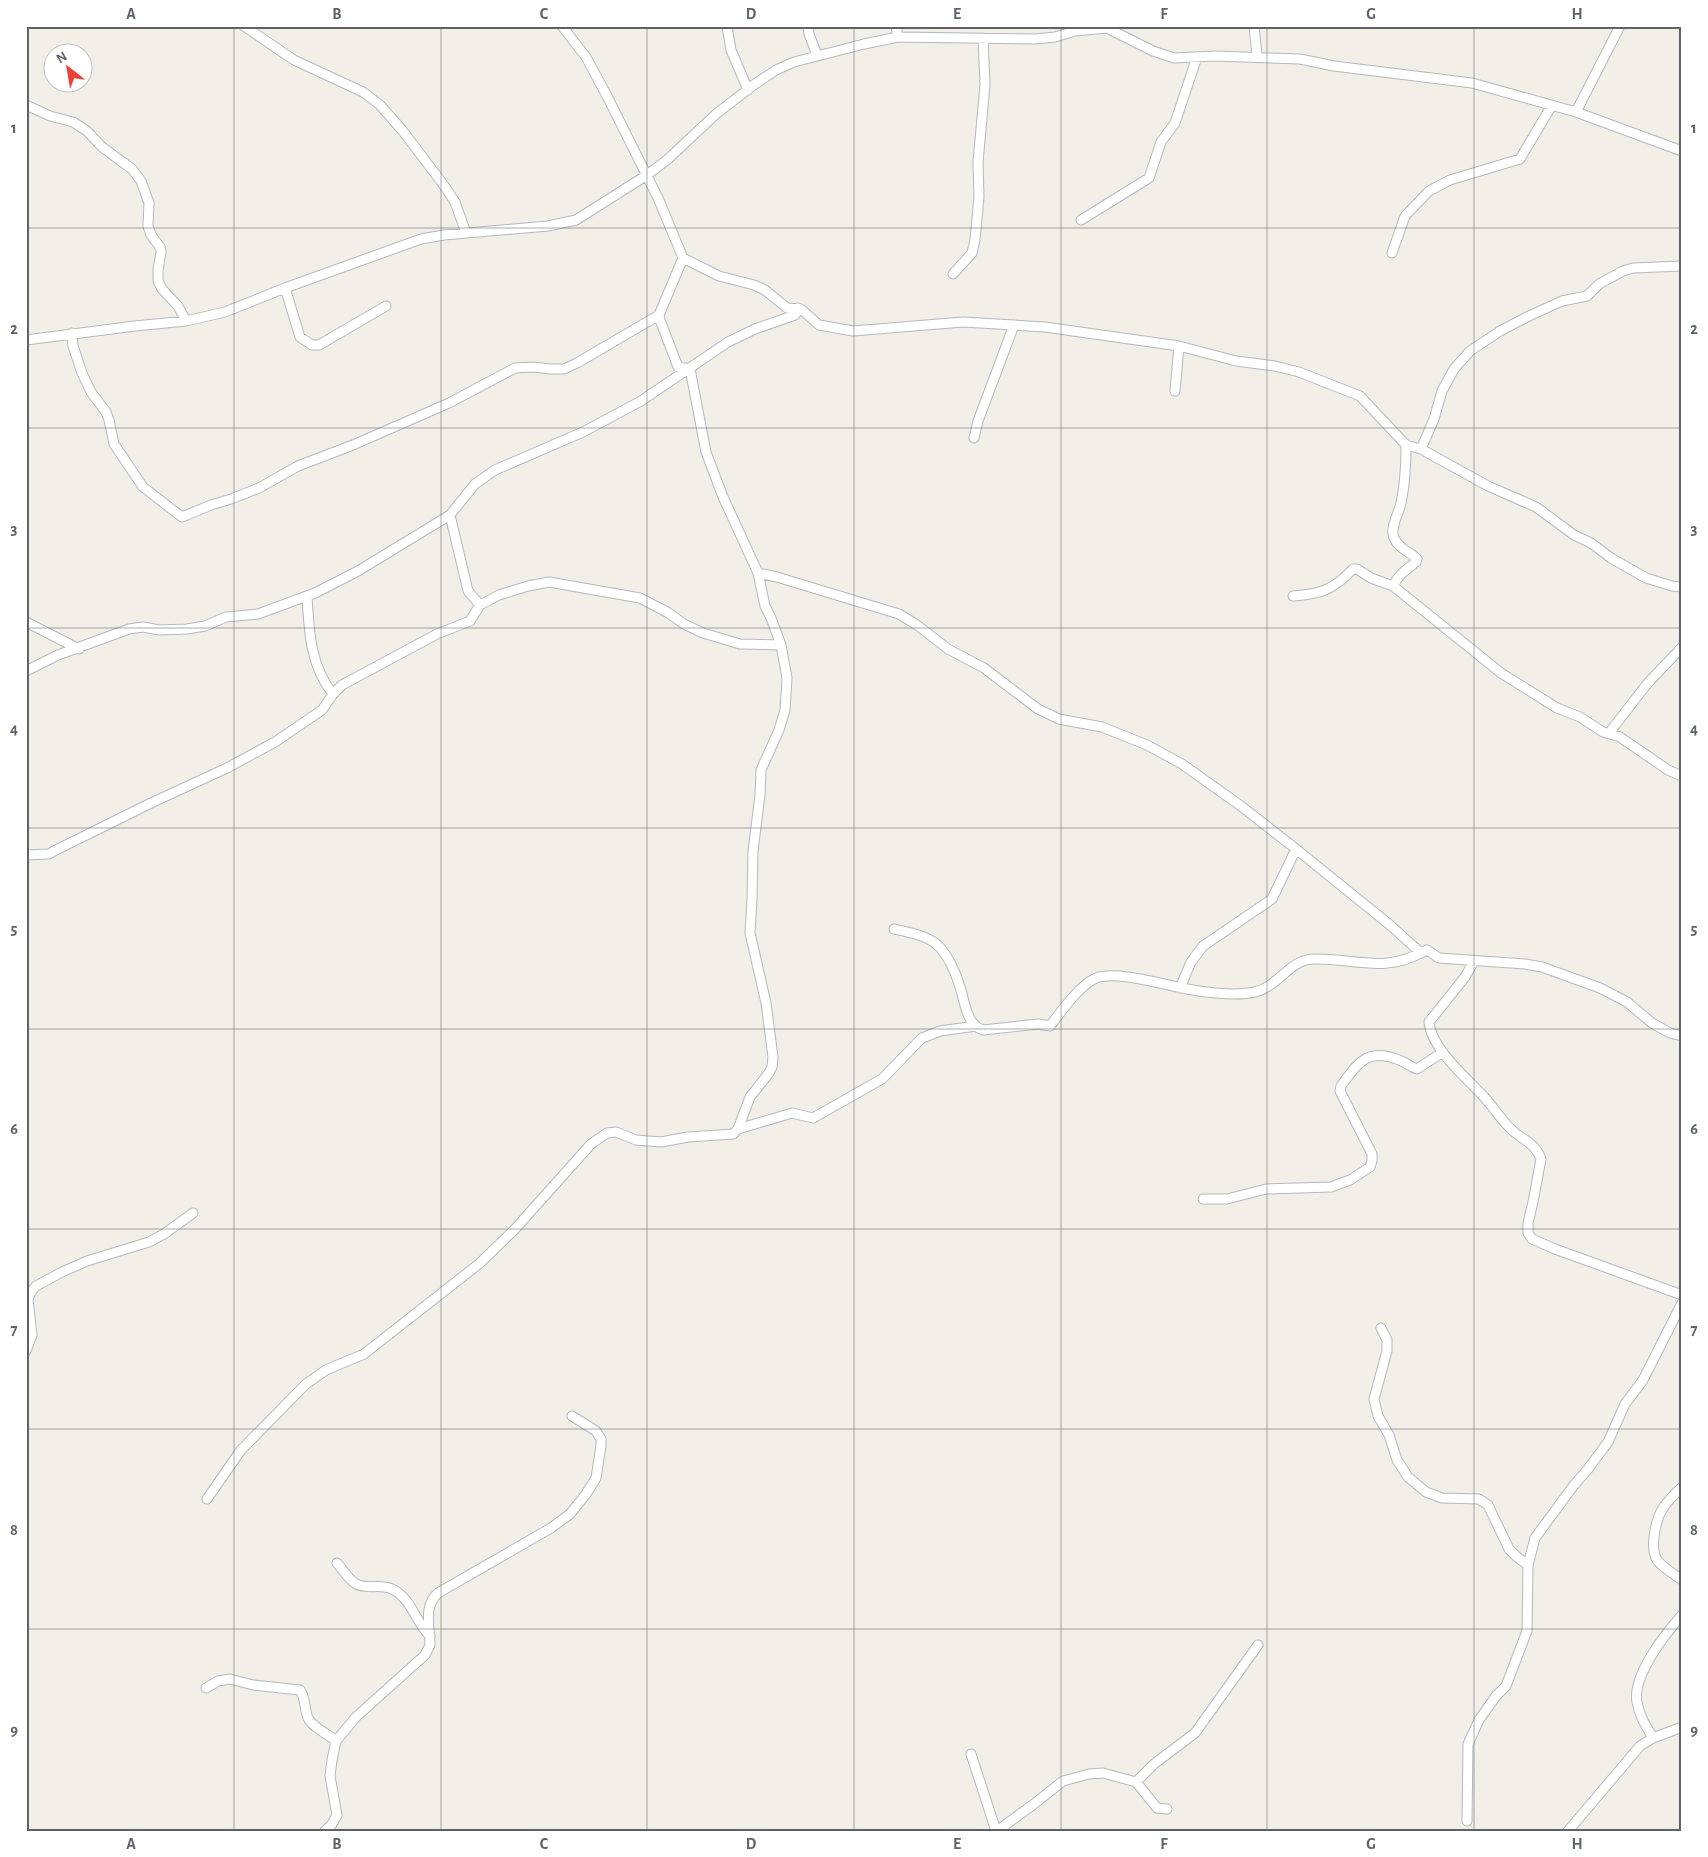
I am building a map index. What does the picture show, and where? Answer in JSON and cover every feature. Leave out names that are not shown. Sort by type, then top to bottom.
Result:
[{"type":"street","points":[[244,26],[294,60],[363,92],[380,105],[402,130],[443,184],[455,202],[466,233]]},
{"type":"street","points":[[562,26],[586,58],[647,175],[683,258],[719,276],[754,285],[765,290],[787,308],[798,308],[819,325],[853,331],[963,322],[1045,327],[1180,346],[1236,360],[1299,372],[1360,396],[1406,445],[1421,449],[1488,486],[1536,507],[1574,535],[1646,578],[1682,587]]},
{"type":"street","points":[[727,26],[731,50],[748,90]]},
{"type":"street","points":[[808,26],[817,55]]},
{"type":"street","points":[[896,26],[898,37]]},
{"type":"street","points":[[1254,26],[1257,56]]},
{"type":"street","points":[[1576,112],[1620,26]]},
{"type":"street","points":[[26,340],[72,333],[186,321],[225,312],[285,288],[421,239],[444,235],[548,226],[576,220],[647,175],[668,159],[716,114],[776,70],[817,55],[898,37],[1055,37],[1075,31],[1106,27],[1153,51],[1174,58],[1257,56],[1300,59],[1334,66],[1472,83],[1576,112],[1682,151]]},
{"type":"street","points":[[953,274],[972,253],[975,240],[979,197],[978,162],[985,85],[983,38]]},
{"type":"street","points":[[1080,220],[1149,178],[1162,142],[1175,123],[1197,57]]},
{"type":"street","points":[[26,105],[50,116],[63,118],[80,126],[102,147],[132,169],[141,181],[149,203],[148,226],[161,252],[158,281],[162,289],[178,306],[186,321]]},
{"type":"street","points":[[1392,253],[1405,216],[1429,191],[1450,180],[1520,159],[1552,106]]},
{"type":"street","points":[[72,333],[73,346],[82,373],[91,392],[106,412],[114,444],[144,487],[182,517],[211,504],[231,499],[259,488],[298,466],[353,445],[449,403],[515,368],[564,368],[577,363],[659,314],[683,258]]},
{"type":"street","points":[[1421,449],[1434,419],[1442,391],[1454,369],[1470,351],[1500,331],[1529,316],[1562,302],[1587,296],[1599,284],[1623,271],[1633,268],[1682,266]]},
{"type":"street","points":[[285,288],[300,338],[312,345],[319,345],[386,306]]},
{"type":"street","points":[[26,671],[58,655],[79,649],[129,629],[187,629],[204,626],[226,617],[258,614],[307,596],[358,571],[450,515],[475,484],[495,470],[584,432],[641,401],[728,342],[754,329],[795,315],[798,308]]},
{"type":"street","points":[[659,314],[678,367],[690,369]]},
{"type":"street","points":[[974,438],[978,421],[1014,325]]},
{"type":"street","points":[[1175,391],[1180,346]]},
{"type":"street","points":[[690,369],[706,452],[723,497],[758,573],[765,606],[781,645],[787,678],[787,692],[779,730],[762,770],[753,852],[750,933],[766,1003],[773,1057],[772,1067],[750,1097],[738,1129]]},
{"type":"street","points":[[1393,586],[1403,570],[1416,562],[1417,559],[1402,548],[1393,535],[1406,473],[1406,445]]},
{"type":"street","points":[[450,515],[468,591],[480,605]]},
{"type":"street","points":[[1293,596],[1313,595],[1328,590],[1355,568],[1371,578],[1393,586],[1501,672],[1557,708],[1580,717],[1603,732],[1620,737],[1668,770],[1682,776]]},
{"type":"street","points":[[758,573],[777,577],[898,614],[917,625],[948,649],[984,668],[1038,709],[1059,719],[1102,727],[1147,745],[1182,764],[1241,806],[1296,849],[1390,925],[1421,953],[1427,950]]},
{"type":"street","points":[[26,856],[49,854],[151,802],[227,768],[275,742],[322,710],[342,685],[437,634],[470,621],[480,605],[499,595],[528,586],[549,582],[640,598],[667,612],[684,624],[703,632],[740,644],[781,645]]},
{"type":"street","points":[[307,596],[310,642],[324,682],[333,694]]},
{"type":"street","points":[[26,622],[79,649]]},
{"type":"street","points":[[1609,733],[1647,684],[1682,647]]},
{"type":"street","points":[[1180,988],[1191,962],[1203,946],[1272,899],[1296,849]]},
{"type":"street","points":[[894,929],[917,934],[936,943],[951,964],[970,1018],[976,1026],[983,1030],[1038,1024],[1050,1026],[1085,984],[1096,978],[1126,977],[1180,988],[1238,994],[1257,992],[1275,983],[1297,962],[1312,959],[1394,964],[1411,959],[1427,950]]},
{"type":"street","points":[[1427,950],[1439,958],[1525,964],[1542,967],[1600,988],[1627,1002],[1652,1023],[1670,1033],[1682,1036]]},
{"type":"street","points":[[1474,961],[1465,977],[1429,1022],[1429,1028],[1443,1052],[1512,1130],[1539,1153],[1541,1159],[1528,1223],[1528,1233],[1532,1239],[1555,1249],[1682,1295]]},
{"type":"street","points":[[207,1499],[241,1450],[306,1384],[326,1370],[364,1354],[480,1263],[515,1229],[591,1144],[607,1133],[616,1132],[636,1140],[661,1142],[688,1137],[728,1135],[736,1132],[738,1129],[792,1113],[813,1118],[882,1079],[922,1038],[940,1031],[976,1026]]},
{"type":"street","points":[[1203,1199],[1226,1199],[1266,1189],[1331,1187],[1361,1174],[1370,1167],[1372,1154],[1340,1091],[1341,1086],[1364,1058],[1370,1056],[1383,1056],[1401,1060],[1417,1069],[1443,1052]]},
{"type":"street","points":[[26,1351],[32,1335],[32,1320],[28,1299],[36,1286],[87,1261],[149,1242],[164,1234],[193,1213]]},
{"type":"street","points":[[1467,1821],[1468,1744],[1479,1720],[1496,1696],[1506,1686],[1527,1631],[1528,1565],[1535,1538],[1608,1442],[1625,1404],[1643,1380],[1682,1303]]},
{"type":"street","points":[[1381,1328],[1387,1340],[1387,1351],[1374,1398],[1378,1416],[1388,1435],[1397,1460],[1408,1477],[1426,1492],[1442,1498],[1479,1499],[1488,1505],[1509,1549],[1528,1565]]},
{"type":"street","points":[[326,1831],[337,1815],[330,1776],[336,1741],[356,1717],[425,1655],[430,1644],[428,1606],[432,1598],[551,1528],[570,1514],[596,1478],[602,1446],[601,1439],[596,1431],[572,1416]]},
{"type":"street","points":[[1682,1488],[1666,1503],[1658,1516],[1653,1548],[1658,1560],[1666,1569],[1682,1580]]},
{"type":"street","points":[[337,1563],[357,1585],[382,1585],[402,1596],[422,1628],[430,1636]]},
{"type":"street","points":[[1652,1738],[1636,1701],[1638,1686],[1647,1664],[1666,1634],[1682,1615]]},
{"type":"street","points":[[1136,1782],[1154,1764],[1195,1732],[1258,1645]]},
{"type":"street","points":[[206,1688],[218,1681],[230,1679],[253,1685],[300,1690],[303,1694],[308,1718],[336,1741]]},
{"type":"street","points":[[1568,1831],[1640,1746],[1652,1738],[1682,1727]]},
{"type":"street","points":[[971,1754],[997,1831],[1063,1781],[1088,1774],[1102,1773],[1136,1782],[1157,1808],[1167,1809]]}]
